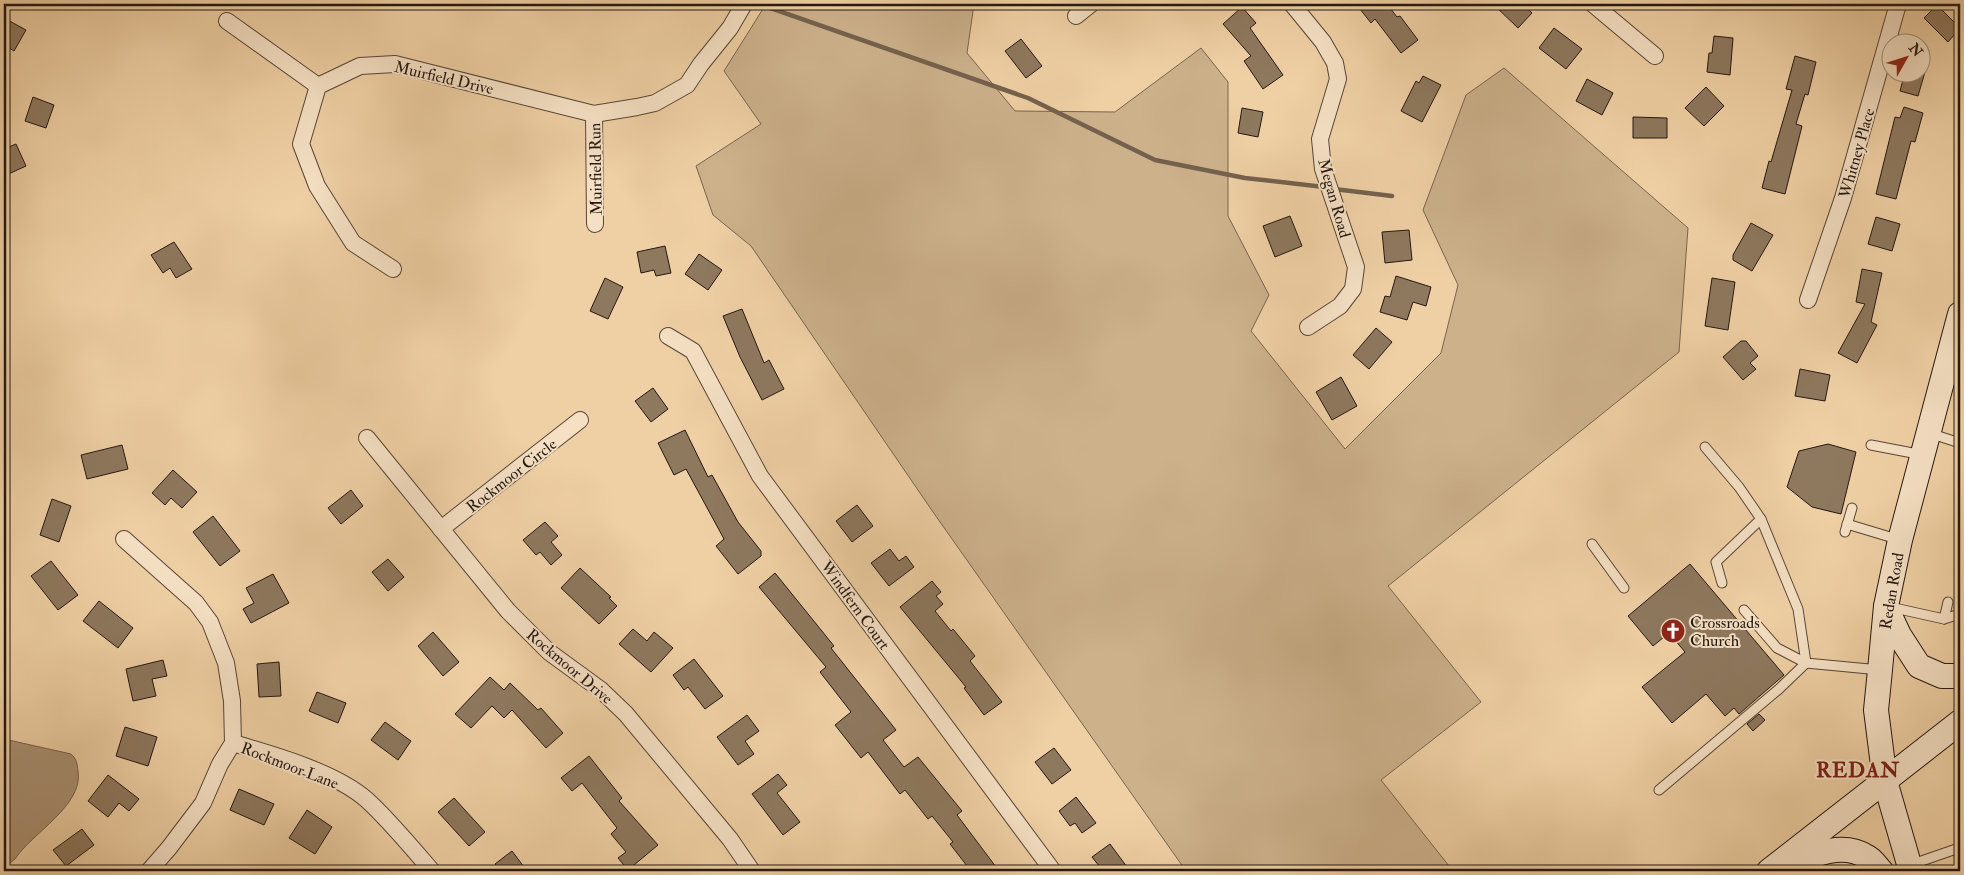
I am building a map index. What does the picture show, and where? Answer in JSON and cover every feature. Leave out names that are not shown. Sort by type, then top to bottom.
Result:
[{"type":"main road","name":"Redan Road","points":[[1910,868],[1885,781],[1876,710],[1886,606],[1900,540],[1960,314]]},
{"type":"main road","points":[[1886,606],[1900,635],[1919,666],[1942,676],[1960,676]]},
{"type":"main road","points":[[1769,871],[1960,722]]},
{"type":"main road","points":[[1777,871],[1812,856],[1830,851],[1851,849],[1869,857],[1881,871]]},
{"type":"street","name":"Muirfield Drive","points":[[318,86],[360,66],[395,64],[594,114],[655,103],[687,85],[730,28],[744,4]]},
{"type":"street","points":[[1076,16],[1091,4]]},
{"type":"street","name":"Megan Road","points":[[1292,4],[1324,42],[1335,62],[1338,79],[1320,139],[1323,169],[1356,266],[1352,289],[1340,306],[1308,327]]},
{"type":"street","points":[[1593,4],[1656,56]]},
{"type":"street","name":"Whitney Place","points":[[1808,300],[1843,198],[1898,4]]},
{"type":"street","points":[[227,21],[318,86],[301,144],[317,186],[353,243],[393,269]]},
{"type":"street","name":"Muirfield Run","points":[[594,114],[595,224]]},
{"type":"street","name":"Windfern Court","points":[[668,336],[693,351],[760,476],[1053,871]]},
{"type":"street","name":"Rockmoor Circle","points":[[441,529],[580,420]]},
{"type":"street","name":"Rockmoor Drive","points":[[367,438],[508,611],[542,645],[601,690],[626,714],[730,839],[752,871]]},
{"type":"street","points":[[124,539],[196,603],[210,622],[226,662],[232,701],[233,743],[220,764],[203,803],[170,848],[149,871]]},
{"type":"street","name":"Rockmoor Lane","points":[[233,743],[270,754],[334,779],[366,800],[432,871]]},
{"type":"lane","points":[[1871,445],[1960,443]]},
{"type":"lane","points":[[1705,447],[1739,487],[1761,519],[1798,609],[1806,663]]},
{"type":"lane","points":[[1852,508],[1846,528],[1900,540]]},
{"type":"lane","points":[[1722,583],[1716,562],[1761,519]]},
{"type":"lane","points":[[1592,544],[1624,588]]},
{"type":"lane","points":[[1944,619],[1948,602]]},
{"type":"lane","points":[[1886,606],[1944,619],[1960,614]]},
{"type":"lane","points":[[1744,610],[1777,648],[1806,663],[1880,670]]},
{"type":"lane","points":[[1658,790],[1779,689],[1806,663]]},
{"type":"lane","points":[[1910,868],[1959,848]]},
{"type":"shaded area","points":[[766,4],[974,4],[967,53],[1015,111],[1115,112],[1201,48],[1228,82],[1228,216],[1269,295],[1251,331],[1345,449],[1441,353],[1458,285],[1423,210],[1466,95],[1504,68],[1688,228],[1679,352],[1388,586],[1481,702],[1381,780],[1453,871],[1186,871],[933,512],[751,246],[713,215],[696,166],[761,124],[724,71]]},
{"type":"shaded area","points":[[4,739],[71,754],[77,764],[78,783],[65,807],[4,868]]},
{"type":"building","points":[[1356,4],[1387,4],[1397,17],[1400,16],[1418,40],[1401,53],[1375,19],[1371,23]]},
{"type":"building","points":[[1493,4],[1523,4],[1532,13],[1518,28]]},
{"type":"building","points":[[1937,5],[1960,28],[1948,42],[1924,18]]},
{"type":"building","points":[[1242,7],[1256,23],[1250,28],[1283,75],[1263,89],[1244,61],[1251,56],[1223,24]]},
{"type":"building","points":[[4,18],[26,30],[14,51],[4,45]]},
{"type":"building","points":[[1554,28],[1582,49],[1566,69],[1539,48]]},
{"type":"building","points":[[1714,36],[1733,38],[1730,75],[1707,72],[1709,53],[1712,53]]},
{"type":"building","points":[[1021,39],[1042,66],[1026,78],[1005,51]]},
{"type":"building","points":[[1795,56],[1816,62],[1808,95],[1805,94],[1796,124],[1802,126],[1785,194],[1762,188],[1792,90],[1786,89]]},
{"type":"building","points":[[1423,76],[1441,85],[1422,122],[1401,111],[1416,81],[1419,83]]},
{"type":"building","points":[[1587,79],[1613,93],[1602,115],[1576,101]]},
{"type":"building","points":[[1902,82],[1922,82],[1918,96],[1900,91]]},
{"type":"building","points":[[1706,87],[1724,106],[1704,126],[1685,108]]},
{"type":"building","points":[[33,97],[54,105],[46,128],[25,121]]},
{"type":"building","points":[[1904,107],[1923,113],[1915,142],[1911,141],[1896,199],[1876,194],[1895,117],[1900,118]]},
{"type":"building","points":[[1242,108],[1263,112],[1258,137],[1238,133]]},
{"type":"building","points":[[1633,117],[1667,118],[1667,138],[1633,138]]},
{"type":"building","points":[[16,144],[26,166],[4,176],[4,149]]},
{"type":"building","points":[[1290,216],[1302,246],[1275,257],[1263,226]]},
{"type":"building","points":[[1876,217],[1900,224],[1892,251],[1868,244]]},
{"type":"building","points":[[1751,223],[1773,235],[1752,271],[1733,260],[1733,255]]},
{"type":"building","points":[[1409,230],[1412,260],[1385,263],[1382,232]]},
{"type":"building","points":[[174,242],[192,269],[176,278],[170,268],[163,273],[151,255]]},
{"type":"building","points":[[665,246],[671,273],[656,276],[654,270],[641,273],[637,252]]},
{"type":"building","points":[[699,254],[722,270],[708,290],[685,274]]},
{"type":"building","points":[[1862,269],[1882,273],[1871,322],[1877,325],[1857,363],[1838,353],[1865,304],[1856,302]]},
{"type":"building","points":[[1396,276],[1431,287],[1426,306],[1413,302],[1407,320],[1380,312],[1385,296],[1390,297]]},
{"type":"building","points":[[605,278],[623,287],[608,319],[590,311]]},
{"type":"building","points":[[1712,278],[1735,282],[1728,330],[1705,326]]},
{"type":"building","points":[[742,309],[764,363],[769,360],[784,389],[762,400],[740,357],[723,316]]},
{"type":"building","points":[[1376,328],[1392,342],[1369,369],[1353,355]]},
{"type":"building","points":[[1741,341],[1746,341],[1758,356],[1750,363],[1756,369],[1743,380],[1723,357]]},
{"type":"building","points":[[1800,369],[1830,375],[1825,401],[1795,396]]},
{"type":"building","points":[[1341,377],[1357,406],[1332,420],[1316,392]]},
{"type":"building","points":[[653,388],[668,409],[651,422],[635,401]]},
{"type":"building","points":[[685,430],[708,477],[712,475],[738,522],[761,551],[761,556],[738,574],[716,546],[724,539],[686,469],[674,475],[658,443]]},
{"type":"building","points":[[1828,444],[1856,452],[1841,514],[1812,507],[1787,487],[1799,451]]},
{"type":"building","points":[[122,445],[128,469],[87,479],[81,455]]},
{"type":"building","points":[[173,470],[197,492],[182,508],[171,498],[165,505],[152,493]]},
{"type":"building","points":[[351,490],[363,506],[341,524],[328,508]]},
{"type":"building","points":[[52,499],[71,506],[59,542],[40,535]]},
{"type":"building","points":[[857,505],[873,526],[852,542],[836,521]]},
{"type":"building","points":[[213,516],[240,551],[220,566],[193,532]]},
{"type":"building","points":[[545,522],[558,536],[551,542],[562,555],[551,565],[540,552],[536,555],[523,540]]},
{"type":"building","points":[[890,549],[899,561],[906,556],[914,567],[889,586],[871,563]]},
{"type":"building","points":[[388,559],[404,577],[388,591],[372,572]]},
{"type":"building","points":[[51,561],[78,595],[58,610],[31,576]]},
{"type":"building","points":[[1690,564],[1784,675],[1739,714],[1734,708],[1725,716],[1706,694],[1672,723],[1642,687],[1685,652],[1669,633],[1653,646],[1628,616]]},
{"type":"building","points":[[580,568],[611,597],[609,598],[617,606],[599,624],[561,588]]},
{"type":"building","points":[[775,573],[834,646],[831,648],[896,730],[883,740],[904,767],[918,757],[962,811],[957,815],[999,871],[971,871],[950,844],[953,842],[932,816],[928,819],[905,790],[900,794],[868,752],[861,758],[835,725],[851,712],[820,672],[826,667],[759,587]]},
{"type":"building","points":[[273,574],[289,603],[251,623],[243,609],[254,603],[246,588]]},
{"type":"building","points":[[932,581],[941,592],[936,596],[943,604],[935,611],[975,656],[970,661],[1002,702],[984,715],[964,688],[966,687],[900,607]]},
{"type":"building","points":[[99,601],[133,628],[118,648],[83,621]]},
{"type":"building","points":[[633,629],[647,641],[654,632],[673,648],[651,672],[619,644]]},
{"type":"building","points":[[433,632],[459,662],[443,676],[418,646]]},
{"type":"building","points":[[694,659],[723,696],[705,709],[688,687],[684,690],[673,675]]},
{"type":"building","points":[[163,660],[167,676],[152,679],[156,696],[133,701],[126,669]]},
{"type":"building","points":[[279,662],[281,696],[259,697],[257,664]]},
{"type":"building","points":[[490,677],[504,690],[510,683],[538,710],[541,708],[563,733],[546,748],[512,710],[504,718],[492,706],[471,728],[455,714]]},
{"type":"building","points":[[317,692],[346,703],[338,723],[309,711]]},
{"type":"building","points":[[1759,714],[1765,720],[1753,731],[1747,724]]},
{"type":"building","points":[[747,715],[759,731],[745,741],[754,754],[738,765],[717,737]]},
{"type":"building","points":[[385,722],[411,741],[398,760],[371,740]]},
{"type":"building","points":[[125,727],[157,737],[148,766],[116,756]]},
{"type":"building","points":[[1054,748],[1071,770],[1052,784],[1035,762]]},
{"type":"building","points":[[589,756],[622,798],[619,801],[658,845],[628,870],[618,858],[626,852],[611,834],[617,828],[582,783],[572,791],[561,778]]},
{"type":"building","points":[[778,774],[787,785],[777,793],[800,822],[783,835],[752,794]]},
{"type":"building","points":[[108,775],[139,799],[129,811],[119,803],[108,817],[88,801]]},
{"type":"building","points":[[239,789],[274,804],[264,825],[230,810]]},
{"type":"building","points":[[1076,797],[1096,823],[1082,833],[1075,823],[1070,826],[1059,811]]},
{"type":"building","points":[[454,798],[485,832],[469,846],[438,812]]},
{"type":"building","points":[[307,810],[332,827],[315,854],[289,838]]},
{"type":"building","points":[[82,829],[94,845],[66,866],[53,850]]},
{"type":"building","points":[[1110,844],[1130,871],[1103,871],[1092,857]]},
{"type":"building","points":[[512,851],[527,871],[501,871],[495,864]]},
{"type":"waterway","points":[[759,4],[1028,98],[1155,160],[1245,178],[1324,187]]},
{"type":"waterway","points":[[1334,189],[1392,196]]},
{"type":"place","name":"Crossroads Church","points":[[1673,631]]},
{"type":"district","name":"REDAN","points":[[1858,770]]}]
